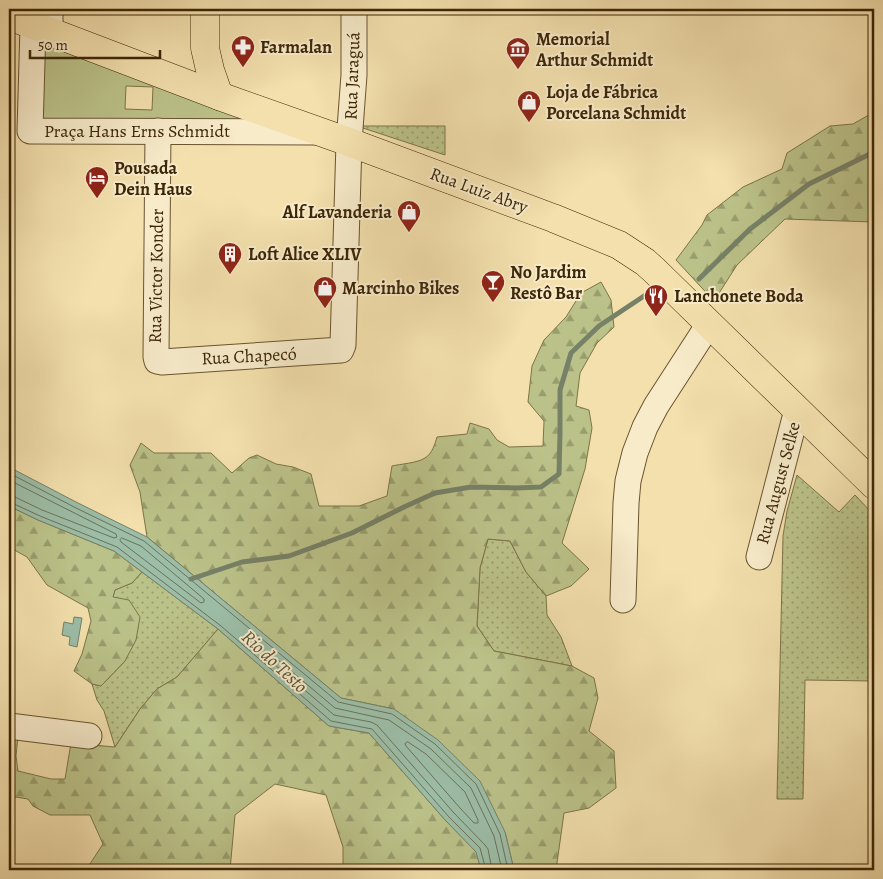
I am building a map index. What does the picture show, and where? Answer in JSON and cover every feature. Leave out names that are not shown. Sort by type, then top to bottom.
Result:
[{"type":"main road","points":[[206,9],[205,48],[219,96]]},
{"type":"main road","name":"Rua Luiz Abry","points":[[35,20],[160,74],[514,203],[619,245],[645,262],[874,485]]},
{"type":"main road","points":[[160,74],[191,70],[197,66],[205,48]]},
{"type":"street","name":"Rua Jaraguá","points":[[341,350],[343,345],[349,142],[354,75],[354,9]]},
{"type":"street","name":"Praça Hans Erns Schmidt","points":[[35,20],[30,131],[320,132]]},
{"type":"street","name":"Rua Victor Konder","points":[[157,361],[158,131]]},
{"type":"street","points":[[624,600],[626,503],[628,481],[635,453],[656,406],[709,324]]},
{"type":"street","name":"Rua Chapecó","points":[[157,361],[341,350]]},
{"type":"street","name":"Rua August Selke","points":[[758,557],[797,410]]},
{"type":"street","points":[[9,726],[89,736]]},
{"type":"green space","points":[[43,44],[259,122],[40,121]],"holes":[[[126,86],[153,87],[152,110],[125,109]]]},
{"type":"green space","points":[[874,112],[874,222],[785,219],[737,265],[714,301],[676,260],[702,225],[707,215],[743,187],[782,169],[787,153],[830,126],[853,124]]},
{"type":"green space","points":[[363,126],[445,126],[445,155],[363,128]]},
{"type":"green space","points":[[601,282],[611,300],[614,327],[597,343],[580,373],[576,406],[589,410],[592,428],[585,469],[562,543],[589,569],[571,586],[546,596],[526,572],[510,541],[488,539],[480,568],[477,626],[494,651],[572,666],[594,678],[598,698],[589,731],[614,751],[616,788],[589,808],[564,813],[556,870],[514,870],[505,832],[394,709],[341,698],[147,537],[140,492],[130,465],[141,443],[154,453],[211,453],[232,473],[249,458],[257,455],[276,464],[293,467],[311,474],[319,506],[359,506],[387,496],[392,466],[422,460],[431,451],[437,437],[467,434],[470,423],[489,429],[497,440],[509,447],[543,446],[544,421],[528,402],[532,366],[544,340],[566,317],[581,293]]},
{"type":"green space","points":[[797,475],[839,512],[855,495],[874,515],[874,681],[805,680],[803,799],[777,799],[783,536],[787,511]]},
{"type":"green space","points":[[9,506],[114,551],[142,572],[132,583],[115,590],[113,597],[129,600],[140,617],[136,640],[125,661],[101,686],[92,684],[74,671],[82,654],[91,621],[88,608],[47,585],[27,557],[9,547]]},
{"type":"green space","points":[[488,539],[510,541],[526,572],[546,596],[547,615],[561,637],[572,666],[494,651],[477,626],[480,568]]},
{"type":"green space","points":[[142,572],[218,629],[177,677],[157,689],[140,709],[115,747],[104,711],[97,700],[92,684],[101,686],[125,661],[113,597],[115,590],[132,583]]},
{"type":"green space","points":[[218,629],[329,726],[369,733],[446,821],[477,852],[481,870],[343,870],[343,847],[326,795],[275,784],[235,815],[230,870],[86,870],[103,844],[90,815],[50,815],[33,806],[28,799],[16,797],[9,801],[9,736],[18,736],[16,756],[18,771],[51,779],[65,779],[71,743],[115,747],[140,709],[157,689],[177,677]]},
{"type":"water","name":"Rio do Testo","points":[[9,467],[147,537],[341,698],[394,709],[438,740],[480,781],[505,832],[514,870],[481,870],[476,852],[446,821],[369,733],[329,726],[218,629],[114,551],[9,506]]},
{"type":"water","points":[[74,617],[82,618],[77,647],[69,645],[70,637],[62,635],[64,622],[73,624]]},
{"type":"waterway","points":[[699,279],[750,229],[809,184],[874,152]]},
{"type":"waterway","points":[[191,579],[242,562],[289,556],[352,533],[435,493],[471,487],[541,487],[559,474],[560,390],[571,353],[599,326],[650,292]]},
{"type":"place","name":"Farmalan","points":[[243,68]]},
{"type":"place","name":"Memorial Arthur Schmidt","points":[[518,70]]},
{"type":"place","name":"Loja de Fábrica Porcelana Schmidt","points":[[529,123]]},
{"type":"place","name":"Pousada Dein Haus","points":[[97,199]]},
{"type":"place","name":"Alf Lavanderia","points":[[409,233]]},
{"type":"place","name":"Loft Alice XLIV","points":[[230,275]]},
{"type":"place","name":"No Jardim Restô Bar","points":[[493,303]]},
{"type":"place","name":"Marcinho Bikes","points":[[325,309]]},
{"type":"place","name":"Lanchonete Boda","points":[[656,317]]}]
